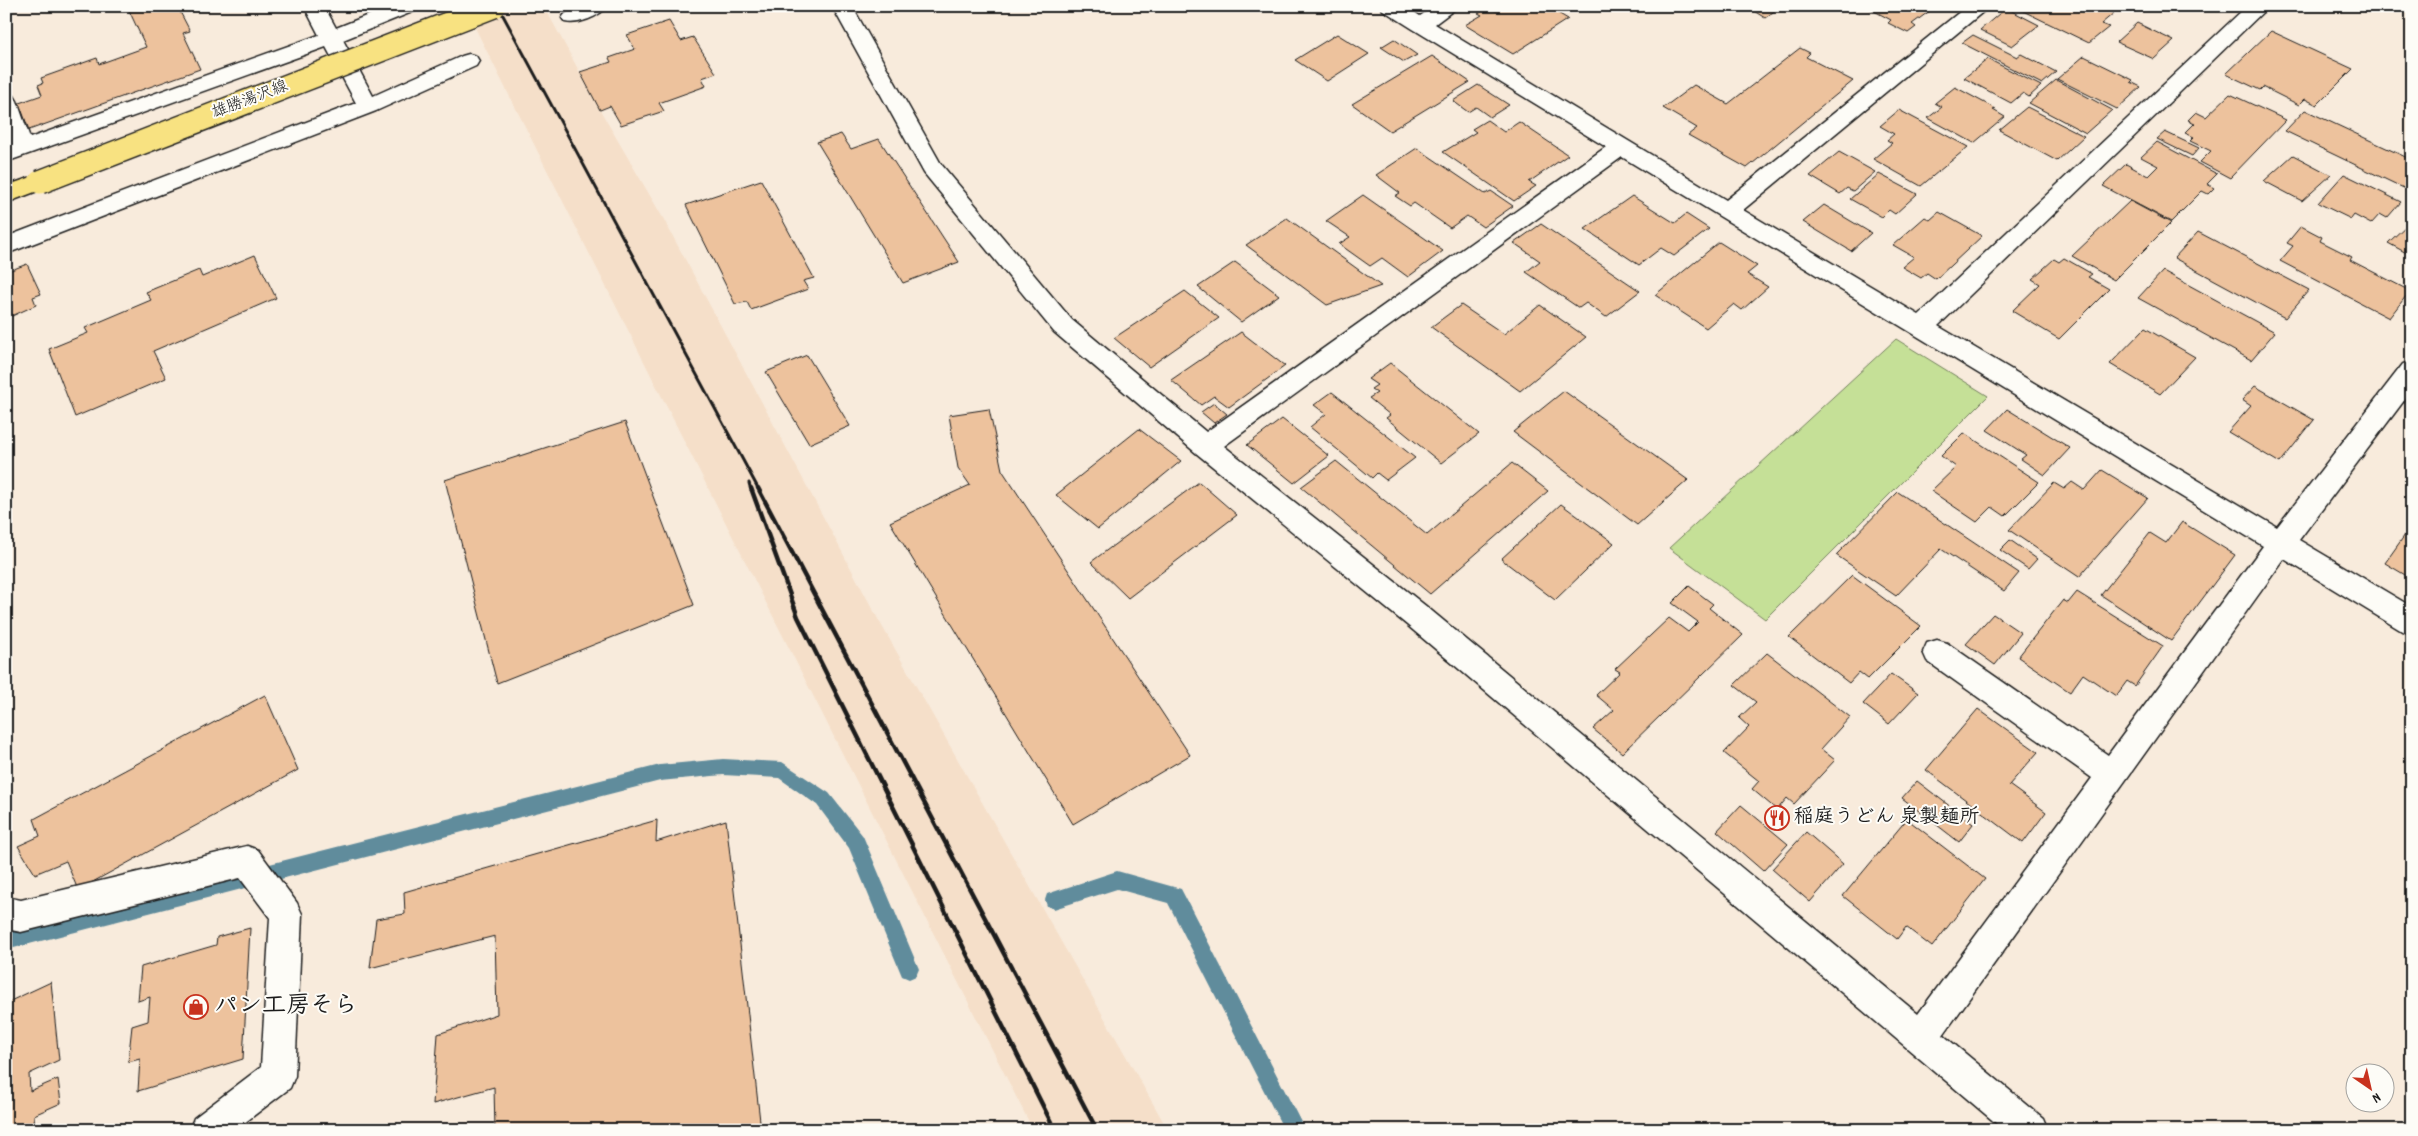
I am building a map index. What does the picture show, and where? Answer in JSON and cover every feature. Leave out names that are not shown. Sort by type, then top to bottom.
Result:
[{"type":"main road","name":"雄勝湯沢線","points":[[6,195],[494,6]]},
{"type":"street","points":[[314,6],[368,106]]},
{"type":"street","points":[[6,101],[15,152],[330,38],[410,6]]},
{"type":"street","points":[[572,18],[597,6]]},
{"type":"street","points":[[842,6],[932,168],[1063,326],[1205,446],[1416,616],[2032,1130]]},
{"type":"street","points":[[1390,6],[1726,211],[2412,622]]},
{"type":"street","points":[[1420,25],[1450,6]]},
{"type":"street","points":[[1726,211],[1980,6]]},
{"type":"street","points":[[1921,328],[2259,6]]},
{"type":"street","points":[[6,246],[368,106],[470,61]]},
{"type":"street","points":[[1205,446],[1622,146]]},
{"type":"street","points":[[1921,1037],[2280,544],[2412,371]]},
{"type":"street","points":[[1936,652],[2112,775]]},
{"type":"street","points":[[6,913],[21,916],[247,861],[286,914],[278,1076],[206,1130]]},
{"type":"shaded area","points":[[464,6],[544,6],[600,110],[663,218],[878,619],[1168,1130],[1033,1130]]},
{"type":"green space","points":[[1896,339],[1988,396],[1765,619],[1669,548]]},
{"type":"building","points":[[127,6],[177,6],[190,31],[183,33],[200,69],[29,130],[19,103],[42,95],[38,85],[43,83],[41,78],[97,58],[99,64],[146,47]]},
{"type":"building","points":[[1504,6],[1546,6],[1568,19],[1513,54],[1465,25],[1482,15],[1478,13],[1488,7],[1496,11]]},
{"type":"building","points":[[1746,6],[1781,6],[1765,18]]},
{"type":"building","points":[[1865,6],[1935,7],[1912,24],[1916,27],[1908,33],[1888,23],[1891,20]]},
{"type":"building","points":[[2026,6],[2112,6],[2108,10],[2114,13],[2101,24],[2109,27],[2089,43],[2021,10]]},
{"type":"building","points":[[2006,8],[2039,25],[2012,46],[1980,30]]},
{"type":"building","points":[[669,21],[681,41],[693,37],[716,73],[702,78],[706,86],[659,103],[664,111],[621,125],[610,106],[600,110],[580,72],[611,62],[609,58],[635,49],[627,35]]},
{"type":"building","points":[[2137,23],[2174,41],[2154,59],[2116,42]]},
{"type":"building","points":[[2271,31],[2353,69],[2317,105],[2305,99],[2299,105],[2263,87],[2260,90],[2226,74]]},
{"type":"building","points":[[1337,34],[1369,54],[1327,81],[1295,60]]},
{"type":"building","points":[[1973,35],[2017,57],[2021,54],[2056,72],[2042,84],[1962,43]]},
{"type":"building","points":[[1394,39],[1417,55],[1404,62],[1381,47]]},
{"type":"building","points":[[1800,48],[1810,53],[1806,57],[1853,81],[1747,168],[1688,135],[1697,128],[1663,108],[1694,85],[1728,104]]},
{"type":"building","points":[[1432,56],[1470,82],[1390,131],[1352,104]]},
{"type":"building","points":[[2084,56],[2133,80],[2131,82],[2141,87],[2117,109],[2057,79]]},
{"type":"building","points":[[1988,59],[2041,86],[2029,97],[2023,93],[2011,103],[1964,78]]},
{"type":"building","points":[[2056,80],[2112,110],[2086,133],[2029,103]]},
{"type":"building","points":[[1478,85],[1509,105],[1490,117],[1476,107],[1468,112],[1453,101]]},
{"type":"building","points":[[1955,87],[1996,109],[1993,110],[2005,117],[1974,143],[1928,118],[1942,107],[1935,103]]},
{"type":"building","points":[[2230,94],[2286,120],[2230,178],[2200,162],[2211,151],[2190,141],[2194,137],[2185,133],[2195,123],[2188,120],[2196,112],[2206,117]]},
{"type":"building","points":[[2027,107],[2084,136],[2057,161],[1999,130]]},
{"type":"building","points":[[1899,110],[1968,147],[1921,186],[1873,159],[1892,143],[1887,140],[1894,134],[1880,126]]},
{"type":"building","points":[[2305,110],[2412,160],[2412,192],[2285,131]]},
{"type":"building","points":[[1487,120],[1504,132],[1519,122],[1568,155],[1529,182],[1536,186],[1514,201],[1443,152],[1476,132],[1472,129]]},
{"type":"building","points":[[2165,132],[2199,148],[2192,156],[2157,139]]},
{"type":"building","points":[[841,134],[851,149],[879,139],[959,262],[903,283],[817,142]]},
{"type":"building","points":[[2157,142],[2217,174],[2207,184],[2214,188],[2208,194],[2202,191],[2171,222],[2103,186],[2126,164],[2148,176],[2158,166],[2141,157]]},
{"type":"building","points":[[1417,148],[1485,194],[1491,191],[1513,206],[1483,227],[1467,216],[1450,228],[1414,203],[1410,206],[1395,196],[1400,193],[1376,175]]},
{"type":"building","points":[[1839,152],[1875,172],[1853,191],[1847,188],[1840,194],[1810,176]]},
{"type":"building","points":[[2293,155],[2331,175],[2302,201],[2264,181]]},
{"type":"building","points":[[1879,174],[1917,194],[1895,214],[1889,210],[1882,217],[1850,199]]},
{"type":"building","points":[[2344,174],[2401,202],[2387,218],[2380,214],[2371,224],[2354,215],[2351,219],[2318,203]]},
{"type":"building","points":[[761,180],[814,278],[803,281],[808,289],[751,310],[747,302],[735,304],[686,205]]},
{"type":"building","points":[[1363,195],[1443,251],[1408,277],[1382,258],[1370,266],[1339,244],[1350,237],[1326,221]]},
{"type":"building","points":[[1632,196],[1675,223],[1686,214],[1709,229],[1674,256],[1661,248],[1639,265],[1585,229]]},
{"type":"building","points":[[2130,201],[2171,223],[2114,280],[2072,256]]},
{"type":"building","points":[[1824,205],[1871,233],[1851,251],[1803,222]]},
{"type":"building","points":[[1939,212],[1982,236],[1936,279],[1927,273],[1921,278],[1902,267],[1914,257],[1893,245],[1925,217],[1930,220]]},
{"type":"building","points":[[1287,218],[1381,286],[1327,305],[1246,245]]},
{"type":"building","points":[[2412,220],[2412,256],[2388,243]]},
{"type":"building","points":[[1541,224],[1640,291],[1606,317],[1586,303],[1579,308],[1526,272],[1540,261],[1514,243]]},
{"type":"building","points":[[2301,226],[2322,237],[2320,241],[2352,257],[2350,260],[2410,291],[2389,318],[2280,261],[2293,246],[2287,243]]},
{"type":"building","points":[[2198,232],[2309,290],[2285,318],[2174,258]]},
{"type":"building","points":[[1719,242],[1757,266],[1747,274],[1768,287],[1742,310],[1734,304],[1706,328],[1655,295]]},
{"type":"building","points":[[255,255],[276,298],[153,351],[166,378],[75,417],[49,349],[88,333],[85,328],[151,300],[146,292],[199,270],[202,277]]},
{"type":"building","points":[[2064,258],[2092,274],[2088,277],[2109,289],[2059,339],[2012,311],[2040,284],[2032,279],[2054,259],[2059,262]]},
{"type":"building","points":[[1235,262],[1279,295],[1241,322],[1198,287]]},
{"type":"building","points":[[27,264],[41,294],[33,297],[36,305],[12,316],[9,308],[6,310],[6,272]]},
{"type":"building","points":[[2163,271],[2275,332],[2251,360],[2138,298]]},
{"type":"building","points":[[1185,291],[1219,318],[1149,367],[1114,338]]},
{"type":"building","points":[[1461,305],[1504,334],[1540,305],[1586,337],[1520,391],[1431,327]]},
{"type":"building","points":[[2145,328],[2195,357],[2160,394],[2110,364]]},
{"type":"building","points":[[1241,332],[1285,366],[1229,407],[1214,396],[1201,405],[1171,380]]},
{"type":"building","points":[[807,355],[850,426],[809,444],[766,372]]},
{"type":"building","points":[[1390,363],[1479,434],[1441,463],[1386,418],[1390,415],[1369,398],[1377,393],[1371,389],[1377,385],[1368,379]]},
{"type":"building","points":[[2255,386],[2314,420],[2280,463],[2228,432],[2251,406],[2242,400]]},
{"type":"building","points":[[1564,391],[1688,480],[1637,525],[1513,432]]},
{"type":"building","points":[[1332,392],[1415,458],[1386,480],[1377,473],[1372,478],[1310,427],[1326,414],[1314,405]]},
{"type":"building","points":[[1214,403],[1227,414],[1214,423],[1201,412]]},
{"type":"building","points":[[989,409],[1002,470],[1190,755],[1073,824],[890,522],[970,485],[958,468],[949,415]]},
{"type":"building","points":[[2007,409],[2070,448],[2045,475],[2021,459],[2026,455],[1987,430]]},
{"type":"building","points":[[1282,419],[1329,456],[1294,483],[1247,445]]},
{"type":"building","points":[[625,422],[694,605],[497,683],[445,480]]},
{"type":"building","points":[[1139,429],[1181,461],[1098,529],[1056,495]]},
{"type":"building","points":[[1964,433],[2039,482],[2005,516],[1992,507],[1977,522],[1931,491],[1956,467],[1941,456]]},
{"type":"building","points":[[1336,461],[1427,535],[1512,463],[1548,491],[1430,594],[1301,487]]},
{"type":"building","points":[[2102,470],[2148,498],[2079,577],[2009,530],[2054,483],[2064,489],[2072,482],[2084,490]]},
{"type":"building","points":[[1199,482],[1237,515],[1128,598],[1091,562]]},
{"type":"building","points":[[1898,492],[2019,573],[2004,591],[1941,549],[1896,596],[1836,555]]},
{"type":"building","points":[[1561,504],[1614,543],[1555,600],[1501,559]]},
{"type":"building","points":[[2182,522],[2235,555],[2171,641],[2101,595],[2150,533],[2166,543]]},
{"type":"building","points":[[2412,525],[2412,579],[2385,563]]},
{"type":"building","points":[[2010,540],[2037,559],[2028,569],[2000,550]]},
{"type":"building","points":[[1852,575],[1921,626],[1868,679],[1859,672],[1849,683],[1789,637]]},
{"type":"building","points":[[1689,586],[1713,604],[1709,608],[1743,635],[1622,753],[1593,729],[1614,710],[1596,695],[1620,672],[1615,669],[1669,618],[1688,632],[1698,622],[1672,603]]},
{"type":"building","points":[[2077,592],[2163,646],[2135,686],[2127,681],[2116,696],[2083,674],[2070,692],[2018,657],[2063,600],[2068,603]]},
{"type":"building","points":[[1993,614],[2021,633],[1995,665],[1966,644]]},
{"type":"building","points":[[1767,653],[1850,717],[1821,749],[1835,760],[1794,804],[1787,798],[1777,810],[1752,789],[1759,781],[1724,753],[1749,727],[1739,718],[1756,702],[1734,685]]},
{"type":"building","points":[[1891,674],[1918,693],[1889,724],[1863,704]]},
{"type":"building","points":[[265,695],[298,770],[78,890],[66,861],[35,874],[18,846],[40,836],[34,819]]},
{"type":"building","points":[[1978,709],[2038,752],[2009,785],[2046,812],[2023,843],[1926,770]]},
{"type":"building","points":[[1917,781],[1973,824],[1959,842],[1902,798]]},
{"type":"building","points":[[1741,805],[1788,844],[1763,871],[1717,831]]},
{"type":"building","points":[[1907,819],[1985,879],[1932,947],[1906,927],[1897,939],[1843,896]]},
{"type":"building","points":[[657,820],[656,842],[726,820],[761,1130],[495,1130],[494,1087],[433,1104],[438,1034],[497,1014],[495,936],[370,968],[376,919],[405,914],[404,892]]},
{"type":"building","points":[[1806,832],[1843,864],[1810,902],[1772,869]]},
{"type":"building","points":[[250,928],[243,1059],[138,1091],[140,1059],[128,1062],[132,1026],[148,1021],[150,997],[138,1001],[141,967],[216,945],[217,937]]},
{"type":"building","points":[[51,982],[59,1060],[29,1074],[30,1091],[58,1079],[61,1103],[34,1115],[35,1130],[6,1130],[6,1003]]},
{"type":"waterway","points":[[6,941],[660,773],[723,767],[782,770],[823,799],[856,842],[909,969]]},
{"type":"waterway","points":[[1054,900],[1117,880],[1174,895],[1295,1130]]},
{"type":"railway","points":[[498,6],[759,490]]},
{"type":"railway","points":[[749,483],[751,490]]},
{"type":"railway","points":[[751,488],[798,617],[1055,1130]]},
{"type":"railway","points":[[758,488],[1097,1130]]},
{"type":"place","name":"稲庭うどん 泉製麺所","points":[[1777,818]]},
{"type":"place","name":"パン工房そら","points":[[196,1007]]}]
